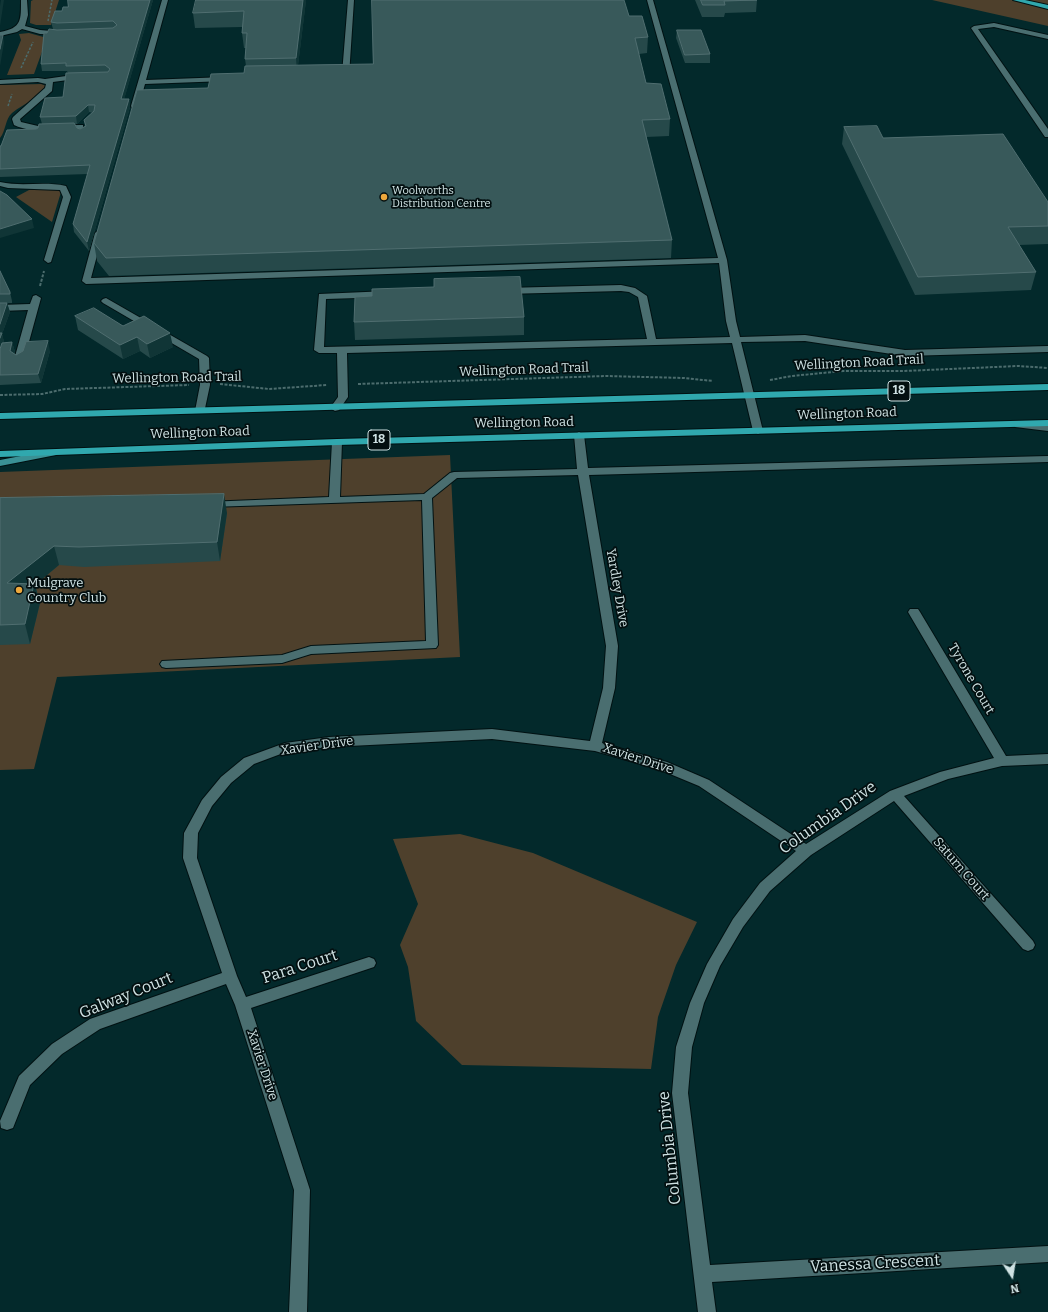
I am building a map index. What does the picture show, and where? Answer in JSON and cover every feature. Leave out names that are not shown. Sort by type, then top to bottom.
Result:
[{"type":"highway","points":[[1016,0],[1048,7]]},
{"type":"highway","name":"Wellington Road","points":[[0,416],[336,408],[1048,387]]},
{"type":"highway","name":"Wellington Road","points":[[0,454],[337,442],[1048,423]]},
{"type":"main road","points":[[0,463],[56,452]]},
{"type":"street","points":[[0,34],[12,33],[22,27],[25,22],[24,0]]},
{"type":"street","points":[[134,112],[165,0]]},
{"type":"street","points":[[329,76],[345,76],[350,0]]},
{"type":"street","points":[[650,0],[723,260],[731,322],[758,431]]},
{"type":"street","points":[[1048,37],[994,25],[974,28],[1048,135]]},
{"type":"street","points":[[22,27],[40,32],[66,33]]},
{"type":"street","points":[[0,82],[38,80],[47,82],[66,77],[91,76]]},
{"type":"street","points":[[142,82],[236,79]]},
{"type":"street","points":[[47,82],[50,83],[49,89],[19,115],[16,121],[20,126],[26,127],[83,127]]},
{"type":"street","points":[[0,184],[16,187],[46,186],[64,188],[67,197],[48,260]]},
{"type":"street","points":[[101,227],[86,281],[723,260]]},
{"type":"street","points":[[497,291],[621,288],[632,290],[642,296],[652,341]]},
{"type":"street","points":[[402,294],[322,296],[319,350],[805,338],[905,353],[1048,349]]},
{"type":"street","points":[[106,301],[204,358],[205,385],[200,411]]},
{"type":"street","points":[[0,308],[35,302],[19,360]]},
{"type":"street","points":[[336,408],[343,397],[342,350]]},
{"type":"street","points":[[1013,424],[1048,428]]},
{"type":"street","name":"Yardley Drive","points":[[579,435],[583,471],[612,646],[609,688],[595,746]]},
{"type":"street","points":[[334,500],[337,442]]},
{"type":"street","points":[[198,505],[428,497],[454,475],[1048,459]]},
{"type":"street","points":[[166,664],[282,659],[311,650],[432,645],[428,497]]},
{"type":"street","name":"Tyrone Court","points":[[914,612],[1002,761]]},
{"type":"street","name":"Xavier Drive","points":[[298,1312],[302,1190],[242,1005],[230,976],[190,858],[191,832],[207,803],[226,780],[249,761],[285,748],[329,742],[492,734],[595,746],[662,765],[704,783],[806,851]]},
{"type":"street","name":"Columbia Drive","points":[[707,1312],[680,1093],[684,1047],[698,1003],[714,964],[738,923],[764,887],[806,851],[895,794],[945,775],[1002,761],[1048,759]]},
{"type":"street","name":"Saturn Court","points":[[895,794],[1028,945]]},
{"type":"street","name":"Para Court","points":[[242,1005],[369,963]]},
{"type":"street","name":"Galway Court","points":[[7,1123],[24,1082],[57,1049],[95,1024],[230,976]]},
{"type":"street","name":"Vanessa Crescent","points":[[702,1274],[1048,1254]]},
{"type":"path","points":[[6,111],[29,48],[48,20],[52,0]]},
{"type":"path","points":[[35,302],[48,260]]},
{"type":"path","name":"Wellington Road Trail","points":[[0,396],[42,394],[65,389],[229,384],[269,389],[343,384],[606,376],[684,378],[719,382],[769,380],[843,371],[904,371],[1018,366],[1048,368]]},
{"type":"shaded area","points":[[59,0],[51,25],[36,25],[30,23],[31,1]]},
{"type":"shaded area","points":[[932,0],[1048,0],[1048,26]]},
{"type":"shaded area","points":[[29,33],[47,38],[34,74],[7,75],[21,40],[19,34]]},
{"type":"shaded area","points":[[41,84],[47,86],[31,101],[12,113],[0,138],[0,85]]},
{"type":"shaded area","points":[[57,189],[61,192],[52,222],[16,197],[29,190]]},
{"type":"shaded area","points":[[450,455],[460,657],[57,677],[34,769],[0,770],[0,472]]},
{"type":"shaded area","points":[[460,834],[533,853],[697,922],[676,965],[658,1017],[651,1069],[462,1065],[416,1021],[408,967],[400,945],[418,904],[393,839]]},
{"type":"building","points":[[68,0],[150,0],[121,99],[129,99],[87,242],[73,224],[90,165],[0,169],[0,146],[7,130],[36,129],[38,128],[39,124],[74,123],[77,128],[80,129],[86,126],[84,120],[94,111],[95,105],[88,105],[76,116],[40,117],[45,98],[63,97],[66,73],[108,72],[110,69],[105,65],[66,66],[66,63],[41,64],[44,33],[47,33],[49,29],[113,28],[117,25],[113,21],[51,22],[55,11],[62,11],[63,7],[68,7]]},
{"type":"building","points":[[196,0],[303,0],[296,58],[245,59],[247,33],[242,33],[244,11],[193,13]]},
{"type":"building","name":"Woolworths Distribution Centre","points":[[372,0],[624,0],[629,16],[642,16],[648,37],[635,38],[646,83],[661,84],[670,119],[642,120],[672,240],[106,258],[94,243],[137,90],[208,88],[211,74],[244,73],[245,66],[373,64]]},
{"type":"building","points":[[701,0],[757,0],[724,1],[725,5],[703,5]]},
{"type":"building","points":[[677,30],[701,30],[710,54],[685,55]]},
{"type":"building","points":[[0,35],[3,35],[0,49]]},
{"type":"building","points":[[877,126],[883,138],[1003,134],[1048,202],[1048,226],[1008,227],[1036,272],[918,277],[844,127]]},
{"type":"building","points":[[0,191],[7,195],[32,219],[0,229]]},
{"type":"building","points":[[0,271],[10,292],[10,294],[0,294]]},
{"type":"building","points":[[520,277],[524,317],[354,322],[355,297],[372,296],[372,289],[434,287],[434,279]]},
{"type":"building","points":[[0,303],[7,303],[0,324]]},
{"type":"building","points":[[94,308],[123,326],[144,316],[170,333],[147,344],[137,337],[120,345],[75,316]]},
{"type":"building","points":[[48,341],[38,374],[0,375],[0,349],[2,343],[12,342],[10,351],[16,355],[23,351],[26,342]]},
{"type":"building","name":"Mulgrave Country Club","points":[[224,494],[217,542],[79,547],[54,546],[7,583],[34,584],[25,624],[0,625],[0,498]]},
{"type":"place","name":"Woolworths Distribution Centre","points":[[384,197]]},
{"type":"place","name":"Mulgrave Country Club","points":[[19,590]]}]
